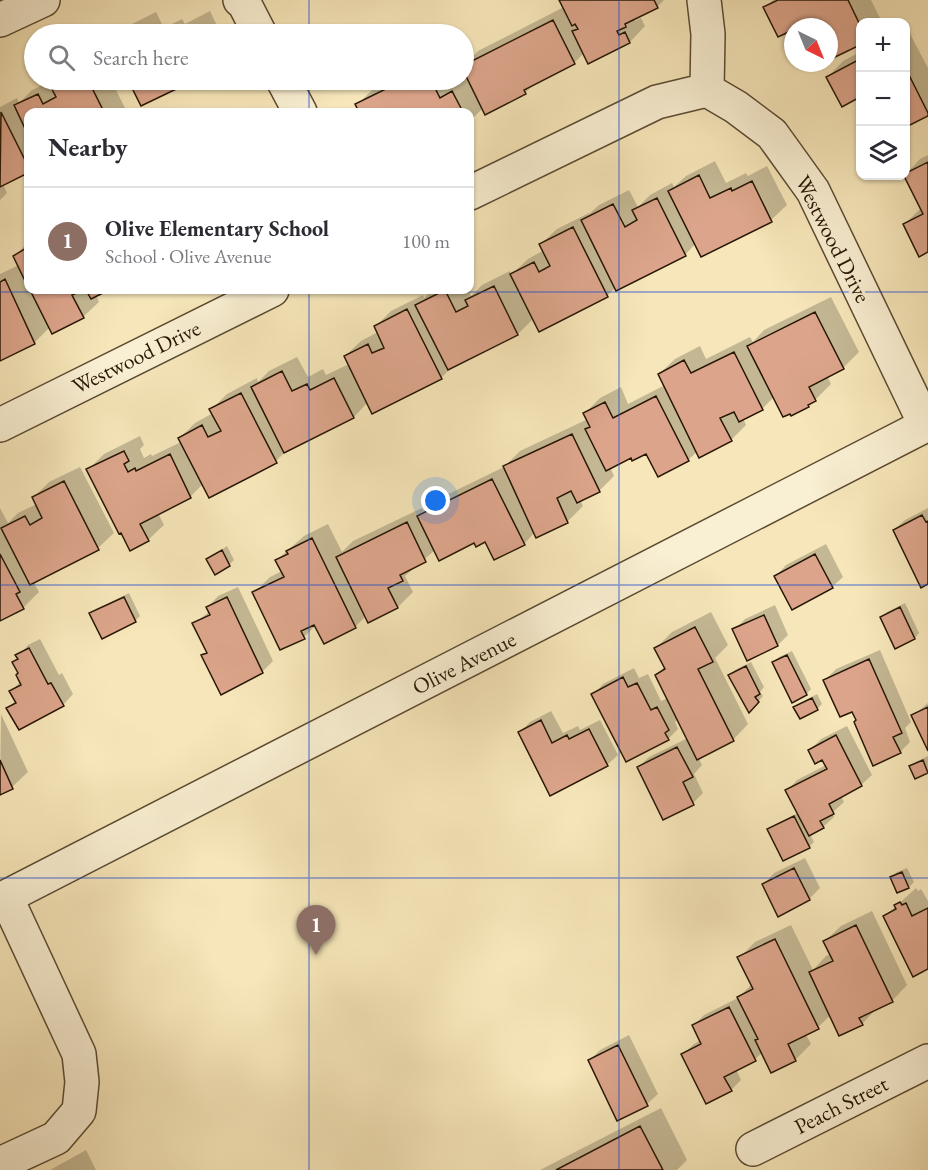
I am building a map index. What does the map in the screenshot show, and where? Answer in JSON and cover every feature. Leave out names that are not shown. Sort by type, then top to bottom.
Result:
[{"type":"street","points":[[0,20],[43,0]]},
{"type":"street","points":[[240,0],[244,3],[255,24]]},
{"type":"street","points":[[474,191],[657,102],[707,90],[708,34],[704,0]]},
{"type":"street","points":[[288,90],[298,108]]},
{"type":"street","name":"Westwood Drive","points":[[707,90],[736,106],[772,134],[813,191],[927,425]]},
{"type":"street","name":"Westwood Drive","points":[[0,425],[264,294]]},
{"type":"street","name":"Olive Avenue","points":[[3,898],[927,425]]},
{"type":"street","points":[[0,1164],[56,1138],[79,1111],[82,1082],[79,1054],[3,898]]},
{"type":"street","name":"Peach Street","points":[[753,1149],[928,1061]]},
{"type":"building","points":[[559,0],[654,0],[658,8],[625,24],[626,27],[617,31],[619,35],[625,32],[630,43],[588,64],[572,31],[578,29],[575,24],[572,26]]},
{"type":"building","points":[[778,0],[848,0],[857,18],[856,47],[838,56],[838,18],[784,18],[784,34],[778,37],[763,7]]},
{"type":"building","points":[[553,20],[575,64],[524,90],[526,94],[485,115],[473,90],[474,60]]},
{"type":"building","points":[[856,61],[856,99],[842,107],[826,77]]},
{"type":"building","points":[[910,77],[928,113],[928,116],[910,125]]},
{"type":"building","points":[[52,90],[93,90],[102,108],[24,108],[24,126],[14,105],[38,94],[43,104],[56,97]]},
{"type":"building","points":[[133,90],[174,90],[141,106]]},
{"type":"building","points":[[384,90],[436,90],[440,98],[452,91],[461,108],[357,108],[355,104]]},
{"type":"building","points":[[1,112],[24,158],[24,175],[0,187]]},
{"type":"building","points":[[928,162],[928,252],[919,257],[903,224],[923,214],[906,180],[910,180],[910,171]]},
{"type":"building","points":[[699,175],[710,198],[752,181],[772,222],[701,257],[668,191]]},
{"type":"building","points":[[657,198],[686,256],[616,291],[581,220],[613,204],[625,227],[637,220],[632,210]]},
{"type":"building","points":[[573,227],[608,297],[539,332],[510,274],[534,262],[539,272],[550,266],[539,244]]},
{"type":"building","points":[[24,249],[24,279],[13,256]]},
{"type":"building","points":[[5,279],[35,344],[0,361],[0,282]]},
{"type":"building","points":[[494,286],[518,335],[448,370],[415,305],[437,294],[447,294],[456,312],[468,306],[465,300]]},
{"type":"building","points":[[32,294],[74,294],[72,295],[84,318],[52,334]]},
{"type":"building","points":[[88,294],[101,294],[91,299]]},
{"type":"building","points":[[407,309],[442,379],[372,414],[344,356],[368,344],[372,353],[384,348],[374,326]]},
{"type":"building","points":[[815,312],[844,369],[809,387],[816,401],[808,405],[809,407],[791,416],[790,414],[783,417],[747,346]]},
{"type":"building","points":[[734,352],[763,410],[739,422],[734,412],[720,418],[732,441],[699,458],[658,374],[684,360],[691,373]]},
{"type":"building","points":[[282,371],[292,391],[307,384],[310,390],[334,378],[354,418],[284,453],[251,387]]},
{"type":"building","points":[[241,393],[277,463],[209,498],[178,438],[202,425],[208,437],[221,431],[209,409]]},
{"type":"building","points":[[656,396],[689,461],[658,477],[646,454],[632,461],[631,458],[606,471],[585,429],[590,427],[583,413],[605,402],[613,418]]},
{"type":"building","points":[[572,434],[600,492],[577,503],[571,491],[557,498],[568,523],[536,538],[503,466]]},
{"type":"building","points":[[124,451],[129,461],[124,464],[128,472],[135,468],[136,471],[170,454],[191,498],[140,524],[149,541],[130,551],[86,469]]},
{"type":"building","points":[[492,479],[525,545],[494,560],[485,542],[476,547],[474,543],[439,561],[417,516]]},
{"type":"building","points":[[64,481],[99,550],[30,585],[1,528],[25,516],[30,525],[42,518],[32,497]]},
{"type":"building","points":[[922,515],[926,522],[928,521],[928,584],[921,588],[893,530]]},
{"type":"building","points":[[407,522],[426,562],[400,575],[403,581],[388,588],[398,608],[368,623],[336,557]]},
{"type":"building","points":[[312,538],[356,628],[324,644],[314,625],[301,631],[305,639],[280,650],[252,592],[284,577],[275,560],[288,554],[286,551]]},
{"type":"building","points":[[222,550],[230,566],[215,575],[206,559]]},
{"type":"building","points":[[0,554],[20,592],[16,594],[24,609],[0,621]]},
{"type":"building","points":[[815,554],[833,588],[792,610],[774,576]]},
{"type":"building","points":[[124,597],[136,622],[102,639],[89,613]]},
{"type":"building","points":[[227,597],[263,673],[221,695],[201,655],[207,653],[192,623],[210,615],[206,607]]},
{"type":"building","points":[[900,607],[915,639],[895,649],[880,617]]},
{"type":"building","points":[[764,615],[778,646],[747,661],[732,629]]},
{"type":"building","points":[[695,627],[713,662],[698,669],[734,741],[697,760],[655,675],[665,669],[654,648]]},
{"type":"building","points":[[29,648],[48,684],[51,683],[64,706],[19,730],[6,708],[16,703],[9,691],[21,685],[12,662],[18,659],[15,655]]},
{"type":"building","points":[[787,655],[807,695],[792,703],[772,662]]},
{"type":"building","points":[[869,659],[902,733],[893,737],[901,753],[873,766],[852,712],[840,717],[823,680]]},
{"type":"building","points":[[746,666],[760,694],[755,697],[759,702],[749,713],[728,675]]},
{"type":"building","points":[[623,677],[628,687],[637,683],[651,710],[657,707],[669,730],[665,733],[669,740],[626,762],[591,694]]},
{"type":"building","points":[[812,698],[818,710],[800,719],[793,707]]},
{"type":"building","points":[[928,707],[928,751],[911,715]]},
{"type":"building","points":[[541,720],[552,743],[567,735],[569,739],[589,729],[608,766],[550,796],[518,732]]},
{"type":"building","points":[[836,735],[862,786],[829,804],[834,814],[820,821],[824,828],[809,836],[785,790],[827,769],[822,760],[815,764],[808,750]]},
{"type":"building","points":[[677,747],[693,777],[683,782],[694,805],[663,820],[637,767]]},
{"type":"building","points":[[0,760],[13,789],[0,795]]},
{"type":"building","points":[[923,760],[928,773],[915,779],[909,766]]},
{"type":"building","points":[[794,816],[810,848],[783,861],[767,829]]},
{"type":"building","points":[[794,868],[810,900],[778,917],[762,884]]},
{"type":"building","points":[[902,872],[909,888],[897,893],[890,877]]},
{"type":"building","points":[[900,902],[902,905],[906,903],[912,916],[928,908],[928,969],[913,977],[883,916],[896,909],[894,905]]},
{"type":"building","points":[[856,925],[893,1002],[859,1018],[863,1025],[839,1036],[809,972],[833,961],[823,941]]},
{"type":"building","points":[[775,939],[819,1029],[788,1044],[796,1061],[771,1073],[755,1040],[758,1039],[737,997],[753,989],[737,957]]},
{"type":"building","points":[[729,1007],[756,1061],[724,1077],[732,1091],[706,1104],[681,1054],[701,1044],[692,1025]]},
{"type":"building","points":[[618,1045],[648,1106],[617,1121],[588,1060]]},
{"type":"building","points":[[640,1126],[663,1170],[556,1170]]},
{"type":"place","name":"Olive Elementary School","points":[[316,955]]}]
